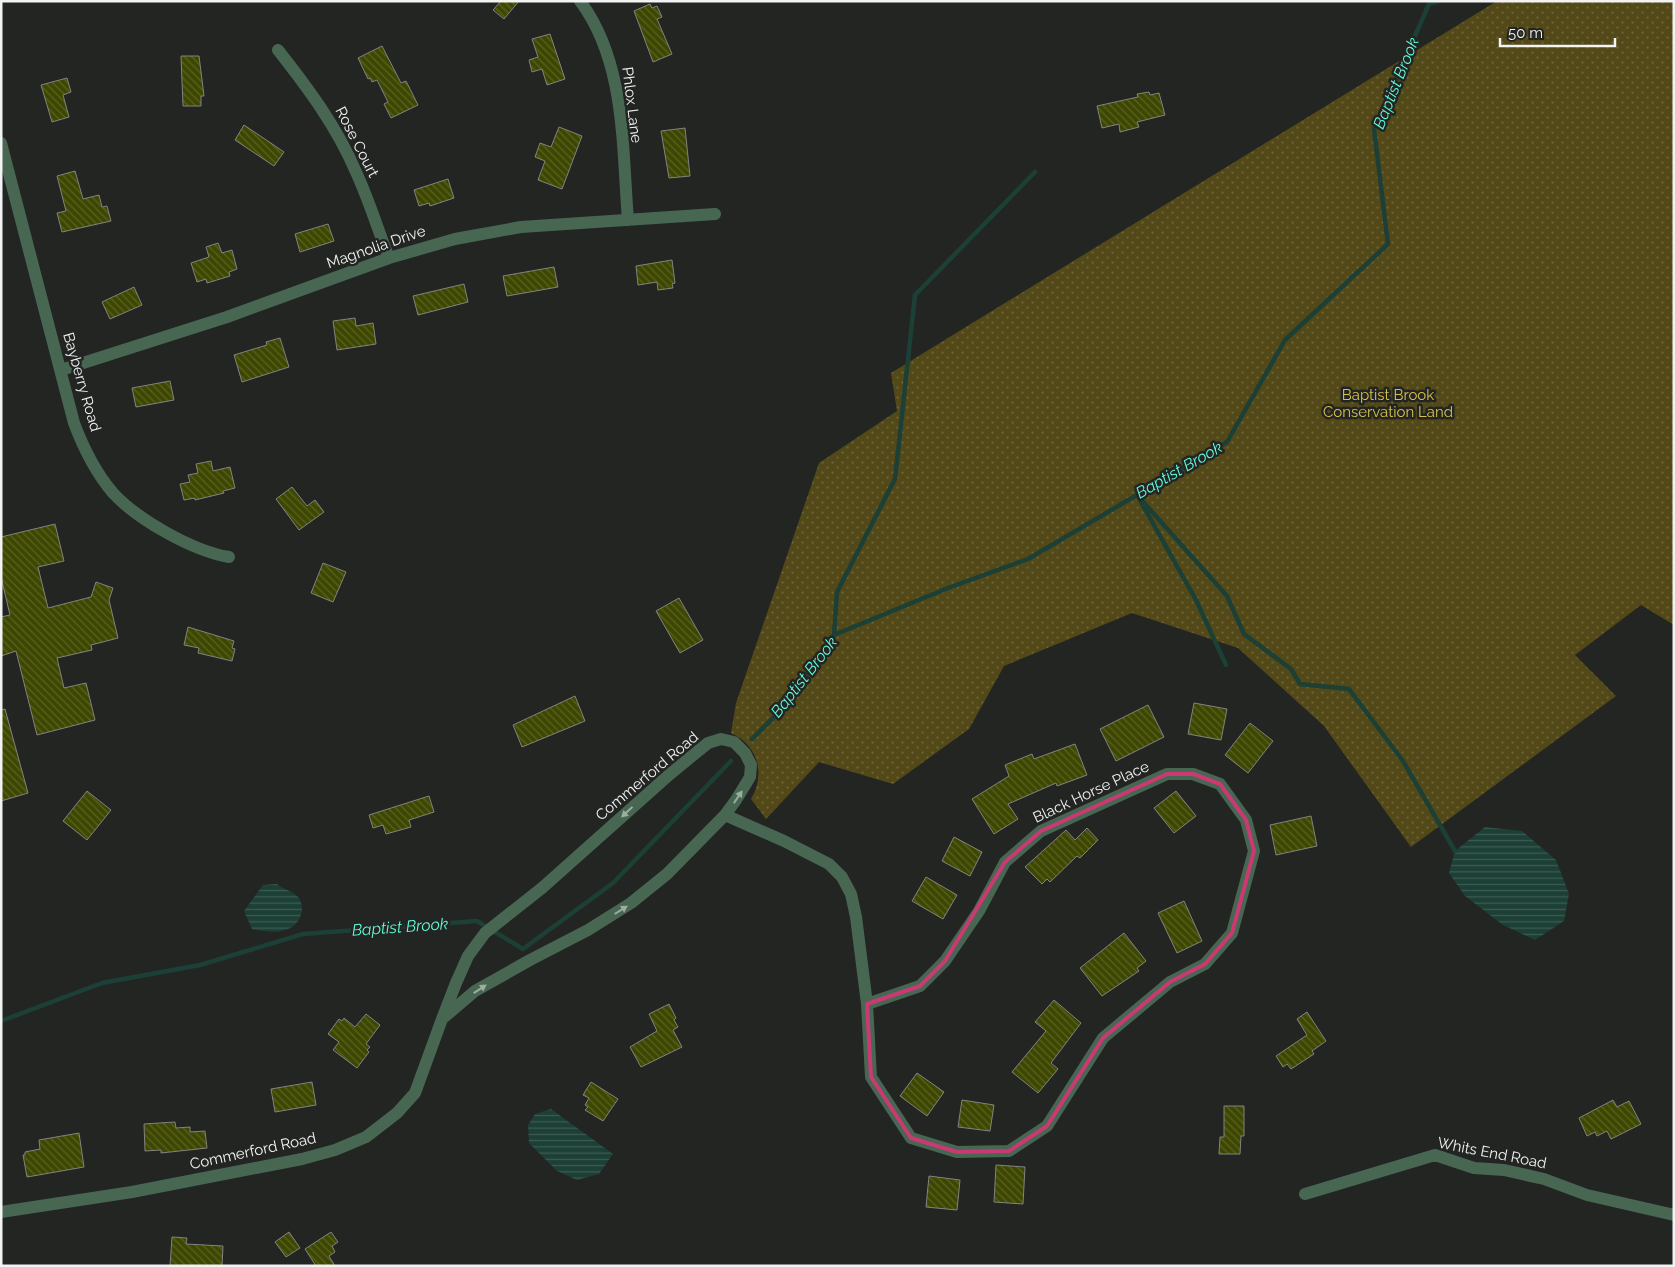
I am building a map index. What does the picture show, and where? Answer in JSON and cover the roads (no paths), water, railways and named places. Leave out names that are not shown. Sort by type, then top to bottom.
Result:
[{"type":"street","name":"Phlox Lane","points":[[580,1],[598,29],[614,75],[628,220]]},
{"type":"street","name":"Rose Court","points":[[278,50],[326,116],[343,144],[356,172],[389,258]]},
{"type":"street","name":"Bayberry Road","points":[[1,143],[60,370],[80,438],[114,494],[151,522],[199,549],[229,557]]},
{"type":"street","name":"Magnolia Drive","points":[[60,370],[227,317],[389,258],[455,239],[521,227],[715,214]]},
{"type":"street","name":"Commerford Road","points":[[1,1212],[132,1192],[302,1159],[335,1150],[366,1137],[397,1113],[415,1093],[442,1019],[468,956],[485,933],[582,854],[695,752],[708,743],[721,739],[734,742],[745,753],[751,765],[747,782],[725,815],[667,874],[631,904],[588,930],[475,991],[442,1019]]},
{"type":"street","name":"Black Horse Place","points":[[725,815],[784,841],[829,864],[842,877],[851,894],[856,917],[872,1077],[910,1138],[957,1152],[1010,1151],[1047,1126],[1102,1038],[1170,982],[1204,964],[1232,934],[1254,851],[1246,820],[1220,784],[1193,774],[1167,774],[1041,830],[1004,862],[978,910],[945,961],[920,986],[866,1004]]},
{"type":"street","name":"Whits End Road","points":[[1305,1194],[1435,1155],[1474,1168],[1504,1170],[1544,1179],[1586,1195],[1674,1216]]},
{"type":"waterway","name":"Baptist Brook","points":[[752,739],[785,706],[834,635],[948,588],[1028,559],[1227,442],[1285,340],[1388,244],[1374,129],[1429,4],[1439,1]]},
{"type":"waterway","points":[[834,635],[837,592],[895,479],[915,295],[1035,172]]},
{"type":"waterway","points":[[1137,495],[1227,596],[1244,634],[1291,669],[1300,684],[1349,689],[1403,761],[1455,851]]},
{"type":"waterway","points":[[1141,502],[1196,600],[1226,665]]},
{"type":"waterway","name":"Baptist Brook","points":[[1,1021],[102,983],[200,965],[303,934],[477,921],[523,949],[613,883],[731,761]]},
{"type":"park label","name":"Baptist Brook Conservation Land","points":[[1388,404]]}]
